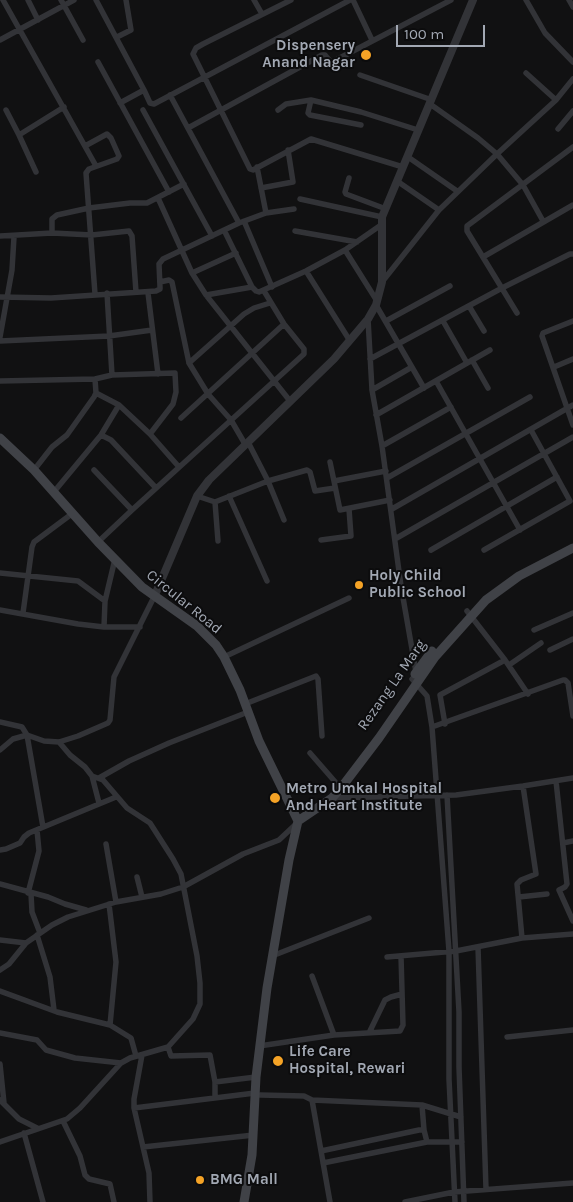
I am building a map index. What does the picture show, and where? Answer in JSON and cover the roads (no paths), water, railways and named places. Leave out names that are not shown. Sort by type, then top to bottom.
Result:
[{"type":"main road","name":"Circular Road","points":[[0,438],[34,470],[98,542],[142,586],[197,626],[216,645],[224,657],[247,708],[259,741],[298,822]]},
{"type":"main road","name":"Rezang La Marg","points":[[298,822],[332,798],[359,767],[415,678],[423,661],[491,588],[540,558],[573,543]]},
{"type":"main road","name":"Rezang La Marg","points":[[469,613],[519,576],[573,548]]},
{"type":"main road","name":"Rezang La Marg","points":[[320,806],[389,718]]},
{"type":"main road","points":[[249,1202],[259,1146],[256,1077],[272,956],[289,860],[298,822]]},
{"type":"main road","points":[[244,1202],[254,1135],[261,1043]]},
{"type":"street","points":[[3,0],[96,166]]},
{"type":"street","points":[[28,0],[38,20]]},
{"type":"street","points":[[0,40],[38,20],[62,3],[74,0]]},
{"type":"street","points":[[96,0],[152,104],[351,0],[372,40]]},
{"type":"street","points":[[117,37],[131,30],[126,0]]},
{"type":"street","points":[[254,0],[262,14]]},
{"type":"street","points":[[292,0],[196,48],[193,54],[250,169],[253,170],[311,139],[403,167]]},
{"type":"street","points":[[188,128],[322,55],[325,55],[332,62],[452,0]]},
{"type":"street","points":[[0,722],[22,728],[27,734],[44,741],[58,742],[78,736],[108,723],[110,720],[111,690],[114,677],[155,596],[196,496],[209,480],[350,341],[368,319],[377,303],[382,282],[382,221],[386,208],[473,0]]},
{"type":"street","points":[[526,0],[546,33],[573,62]]},
{"type":"street","points":[[569,0],[573,7]]},
{"type":"street","points":[[62,3],[83,40]]},
{"type":"street","points":[[98,62],[169,192]]},
{"type":"street","points":[[526,73],[556,100]]},
{"type":"street","points":[[360,75],[431,102],[478,138],[497,154],[522,185],[543,221]]},
{"type":"street","points":[[382,282],[439,210],[457,191],[556,100],[573,79]]},
{"type":"street","points":[[120,102],[144,90]]},
{"type":"street","points":[[170,96],[242,222],[272,287]]},
{"type":"street","points":[[278,110],[286,104],[311,100],[418,130]]},
{"type":"street","points":[[311,100],[308,113],[310,116],[362,125]]},
{"type":"street","points":[[19,135],[64,107]]},
{"type":"street","points":[[6,110],[36,172]]},
{"type":"street","points":[[143,110],[212,236]]},
{"type":"street","points":[[558,128],[573,111]]},
{"type":"street","points":[[84,146],[104,134],[109,135],[119,158],[89,169],[86,173],[95,294]]},
{"type":"street","points":[[517,313],[467,231],[467,226],[573,147]]},
{"type":"street","points":[[261,188],[293,182],[288,150]]},
{"type":"street","points":[[408,157],[457,191]]},
{"type":"street","points":[[257,167],[266,213]]},
{"type":"street","points":[[349,178],[346,194],[386,208]]},
{"type":"street","points":[[397,182],[439,210]]},
{"type":"street","points":[[52,233],[54,216],[89,208],[147,203],[184,184]]},
{"type":"street","points":[[158,198],[192,273],[206,295],[290,401]]},
{"type":"street","points":[[300,199],[382,221]]},
{"type":"street","points":[[483,257],[573,205]]},
{"type":"street","points":[[3,297],[51,298],[107,293],[148,293],[160,290],[159,264],[163,260],[242,222],[266,213],[294,210]]},
{"type":"street","points":[[224,230],[252,287],[256,291],[264,291],[344,250],[357,242],[382,221]]},
{"type":"street","points":[[0,236],[52,233],[92,235],[125,231],[131,233],[136,292]]},
{"type":"street","points":[[295,231],[357,242]]},
{"type":"street","points":[[14,236],[12,270],[3,297],[0,339],[109,336],[152,330]]},
{"type":"street","points":[[344,250],[377,303],[424,388]]},
{"type":"street","points":[[192,273],[236,253]]},
{"type":"street","points":[[370,359],[502,288],[573,254]]},
{"type":"street","points":[[306,271],[350,341]]},
{"type":"street","points":[[160,282],[169,280],[172,282],[188,363],[208,394],[231,420],[247,443],[268,481],[284,520]]},
{"type":"street","points":[[386,321],[450,286]]},
{"type":"street","points":[[206,295],[252,287]]},
{"type":"street","points":[[98,542],[305,352],[284,324],[264,291]]},
{"type":"street","points":[[107,293],[112,375]]},
{"type":"street","points":[[148,293],[158,374]]},
{"type":"street","points":[[188,363],[249,311],[270,302]]},
{"type":"street","points":[[469,306],[484,331]]},
{"type":"street","points":[[368,319],[372,390],[392,510],[415,678],[427,696],[432,727],[449,951],[450,1114],[455,1202]]},
{"type":"street","points":[[442,321],[488,388]]},
{"type":"street","points":[[573,321],[542,334],[570,407],[573,425]]},
{"type":"street","points":[[181,418],[284,324]]},
{"type":"street","points":[[376,415],[490,350]]},
{"type":"street","points":[[554,367],[573,359]]},
{"type":"street","points":[[372,390],[412,367]]},
{"type":"street","points":[[0,381],[95,379],[112,375],[175,374],[176,392],[173,404],[150,434]]},
{"type":"street","points":[[34,470],[52,447],[67,435],[96,394],[95,379]]},
{"type":"street","points":[[436,381],[520,530]]},
{"type":"street","points":[[96,394],[119,406],[150,434],[179,467]]},
{"type":"street","points":[[196,496],[215,502],[268,481],[307,470],[310,472],[315,491],[334,484],[386,474],[466,433],[530,397]]},
{"type":"street","points":[[54,493],[102,435],[119,406]]},
{"type":"street","points":[[382,446],[451,407]]},
{"type":"street","points":[[392,510],[570,407]]},
{"type":"street","points":[[484,550],[570,501],[531,430]]},
{"type":"street","points":[[102,435],[111,440],[156,488]]},
{"type":"street","points":[[395,539],[573,437]]},
{"type":"street","points":[[330,462],[340,510],[390,500]]},
{"type":"street","points":[[94,470],[132,510]]},
{"type":"street","points":[[431,550],[557,477]]},
{"type":"street","points":[[229,496],[267,581]]},
{"type":"street","points":[[215,502],[218,541]]},
{"type":"street","points":[[321,540],[351,536],[349,509]]},
{"type":"street","points":[[23,613],[34,542],[73,513]]},
{"type":"street","points":[[104,627],[105,601],[115,559]]},
{"type":"street","points":[[0,574],[78,581],[105,601]]},
{"type":"street","points":[[224,657],[349,598]]},
{"type":"street","points":[[0,610],[78,624],[104,627],[140,627]]},
{"type":"street","points":[[469,613],[528,694]]},
{"type":"street","points":[[534,630],[573,613]]},
{"type":"street","points":[[550,650],[573,639]]},
{"type":"street","points":[[427,696],[440,696],[507,663],[541,643]]},
{"type":"street","points":[[99,778],[129,761],[316,676],[318,679],[322,736]]},
{"type":"street","points":[[432,727],[445,724],[565,680],[568,683],[573,716]]},
{"type":"street","points":[[440,696],[445,724]]},
{"type":"street","points":[[0,750],[13,739],[27,734]]},
{"type":"street","points":[[27,734],[40,828],[39,851],[30,893],[32,912],[50,977],[54,1010]]},
{"type":"street","points":[[58,742],[92,776],[99,803]]},
{"type":"street","points":[[310,753],[338,784]]},
{"type":"street","points":[[0,1142],[37,1128],[63,1121],[76,1112],[121,1063],[168,1047],[193,1019],[200,1004],[197,956],[180,874],[150,823],[116,797],[106,783],[92,776]]},
{"type":"street","points":[[332,798],[447,795],[573,778]]},
{"type":"street","points":[[556,781],[566,885],[558,890],[572,914],[573,921]]},
{"type":"street","points":[[522,786],[536,874],[518,882],[522,938]]},
{"type":"street","points":[[447,795],[456,950],[464,1202]]},
{"type":"street","points":[[0,850],[6,850],[20,843],[26,835],[40,828],[116,797]]},
{"type":"street","points":[[0,970],[9,964],[26,943],[68,916],[116,902],[161,894],[183,887],[243,854],[279,840],[298,822]]},
{"type":"street","points":[[563,843],[573,841]]},
{"type":"street","points":[[106,844],[116,902]]},
{"type":"street","points":[[565,873],[573,871]]},
{"type":"street","points":[[137,877],[142,898]]},
{"type":"street","points":[[0,884],[87,910]]},
{"type":"street","points":[[519,897],[547,894]]},
{"type":"street","points":[[109,904],[116,962],[110,1024]]},
{"type":"street","points":[[272,956],[370,918]]},
{"type":"street","points":[[387,957],[478,947],[522,938],[573,934]]},
{"type":"street","points":[[0,940],[26,943]]},
{"type":"street","points":[[478,947],[486,1189]]},
{"type":"street","points":[[261,1043],[402,1029],[401,956]]},
{"type":"street","points":[[312,976],[334,1035]]},
{"type":"street","points":[[0,991],[54,1010],[110,1024],[131,1038],[139,1056],[134,1108],[149,1173],[150,1202]]},
{"type":"street","points":[[369,1033],[385,1000],[402,994]]},
{"type":"street","points":[[507,1037],[573,1030]]},
{"type":"street","points":[[0,1033],[37,1040],[46,1050],[75,1058],[121,1063]]},
{"type":"street","points":[[168,1047],[171,1056],[210,1055],[216,1097]]},
{"type":"street","points":[[0,1064],[2,1101],[19,1119],[37,1128]]},
{"type":"street","points":[[215,1082],[256,1077]]},
{"type":"street","points":[[134,1108],[216,1097],[257,1094],[304,1096],[312,1100],[422,1105],[461,1117]]},
{"type":"street","points":[[312,1100],[330,1202]]},
{"type":"street","points":[[422,1105],[427,1142]]},
{"type":"street","points":[[63,1121],[80,1156],[85,1175],[89,1179],[110,1184],[114,1202]]},
{"type":"street","points":[[321,1152],[424,1130]]},
{"type":"street","points":[[24,1133],[43,1202]]},
{"type":"street","points":[[143,1147],[254,1135]]},
{"type":"street","points":[[323,1163],[427,1142],[462,1142]]},
{"type":"street","points":[[405,1202],[454,1192],[573,1183]]},
{"type":"place","name":"Dispensery Anand Nagar","points":[[366,55]]},
{"type":"place","name":"Holy Child Public School","points":[[359,585]]},
{"type":"place","name":"Metro Umkal Hospital And Heart Institute","points":[[275,798]]},
{"type":"place","name":"Life Care Hospital, Rewari","points":[[278,1061]]},
{"type":"place","name":"BMG Mall","points":[[200,1180]]}]
